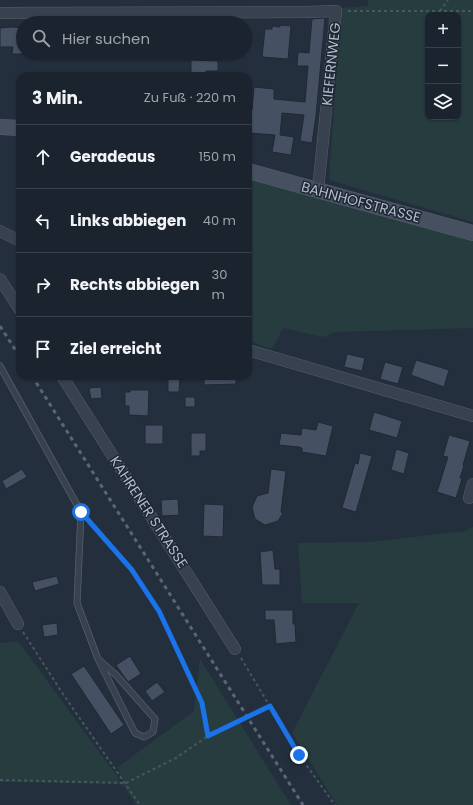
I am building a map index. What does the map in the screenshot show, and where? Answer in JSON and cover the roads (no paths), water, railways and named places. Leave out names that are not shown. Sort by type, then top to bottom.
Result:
[{"type":"main road","points":[[0,128],[16,128]]},
{"type":"main road","name":"BAHNHOFSTRASSE","points":[[252,172],[473,233]]},
{"type":"street","name":"KIEFERNWEG","points":[[0,13],[336,11],[318,190]]},
{"type":"street","points":[[0,231],[16,239]]},
{"type":"street","points":[[0,279],[16,304]]},
{"type":"street","points":[[252,351],[473,416]]},
{"type":"street","name":"KAHRENER STRASSE","points":[[65,380],[236,649]]},
{"type":"street","points":[[469,498],[473,484]]},
{"type":"street","points":[[0,592],[18,624]]},
{"type":"lane","points":[[0,366],[81,512],[77,603],[98,659],[135,733],[144,738],[153,732],[155,719],[116,675],[98,659]]},
{"type":"railway","points":[[0,326],[16,351]]},
{"type":"railway","points":[[35,380],[303,805]]}]
